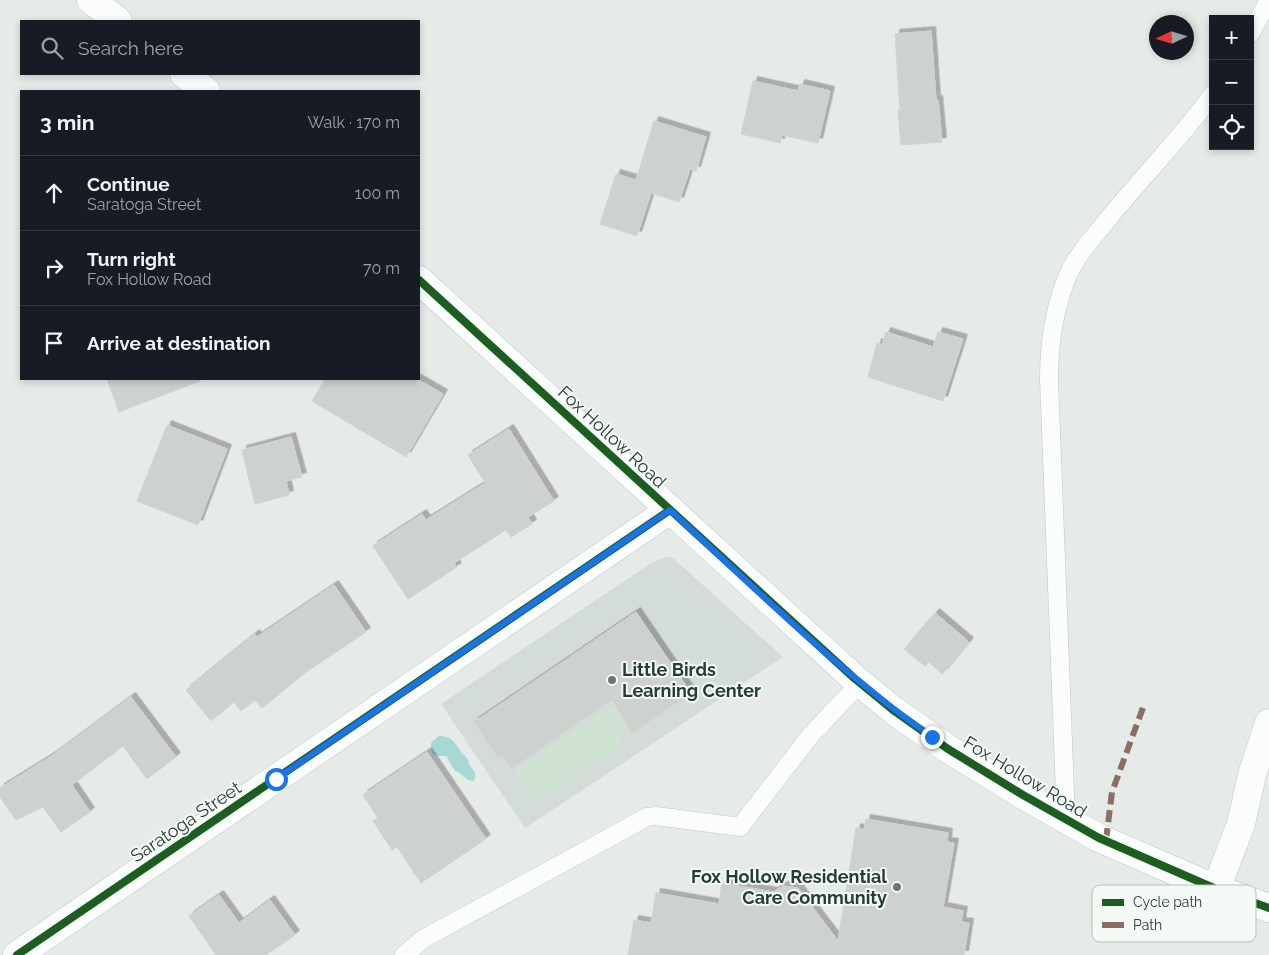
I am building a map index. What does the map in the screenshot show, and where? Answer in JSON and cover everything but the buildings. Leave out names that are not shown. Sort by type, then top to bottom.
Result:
[{"type":"main road","points":[[91,0],[117,20]]},
{"type":"main road","points":[[185,75],[205,90]]},
{"type":"main road","name":"Fox Hollow Road","points":[[420,281],[860,683],[893,710],[1023,796],[1099,838],[1207,885]]},
{"type":"main road","name":"Saratoga Street","points":[[17,955],[670,510]]},
{"type":"main road","points":[[1218,885],[1241,824],[1252,775],[1269,723]]},
{"type":"main road","name":"Fox Hollow Road","points":[[1256,903],[1269,908]]},
{"type":"lane","points":[[1254,27],[1269,0]]},
{"type":"lane","points":[[1066,819],[1049,379],[1049,349],[1057,308],[1069,274],[1082,251],[1142,177],[1209,99]]},
{"type":"lane","points":[[404,955],[422,939],[647,817],[656,816],[740,827],[810,736],[860,683]]},
{"type":"shaded area","name":"Little Birds Learning Center","points":[[665,557],[674,559],[783,657],[525,828],[441,704],[650,564]]},
{"type":"green space","points":[[613,705],[626,709],[635,722],[626,728],[616,750],[537,803],[515,771]]},
{"type":"water","points":[[439,736],[451,739],[467,758],[475,773],[474,781],[455,771],[446,756],[437,756],[432,753],[431,743]]},
{"type":"marked path","points":[[1106,840],[1112,792],[1144,705]]},
{"type":"cycle path","points":[[420,281],[854,678],[893,710],[948,749],[1023,795],[1099,838],[1207,885]]},
{"type":"cycle path","points":[[17,955],[670,510]]},
{"type":"cycle path","points":[[1256,903],[1269,908]]},
{"type":"place","name":"Little Birds Learning Center","points":[[612,680]]},
{"type":"place","name":"Fox Hollow Residential Care Community","points":[[897,887]]},
{"type":"route","points":[[276,779],[670,510],[854,678],[893,710],[932,737]]}]
